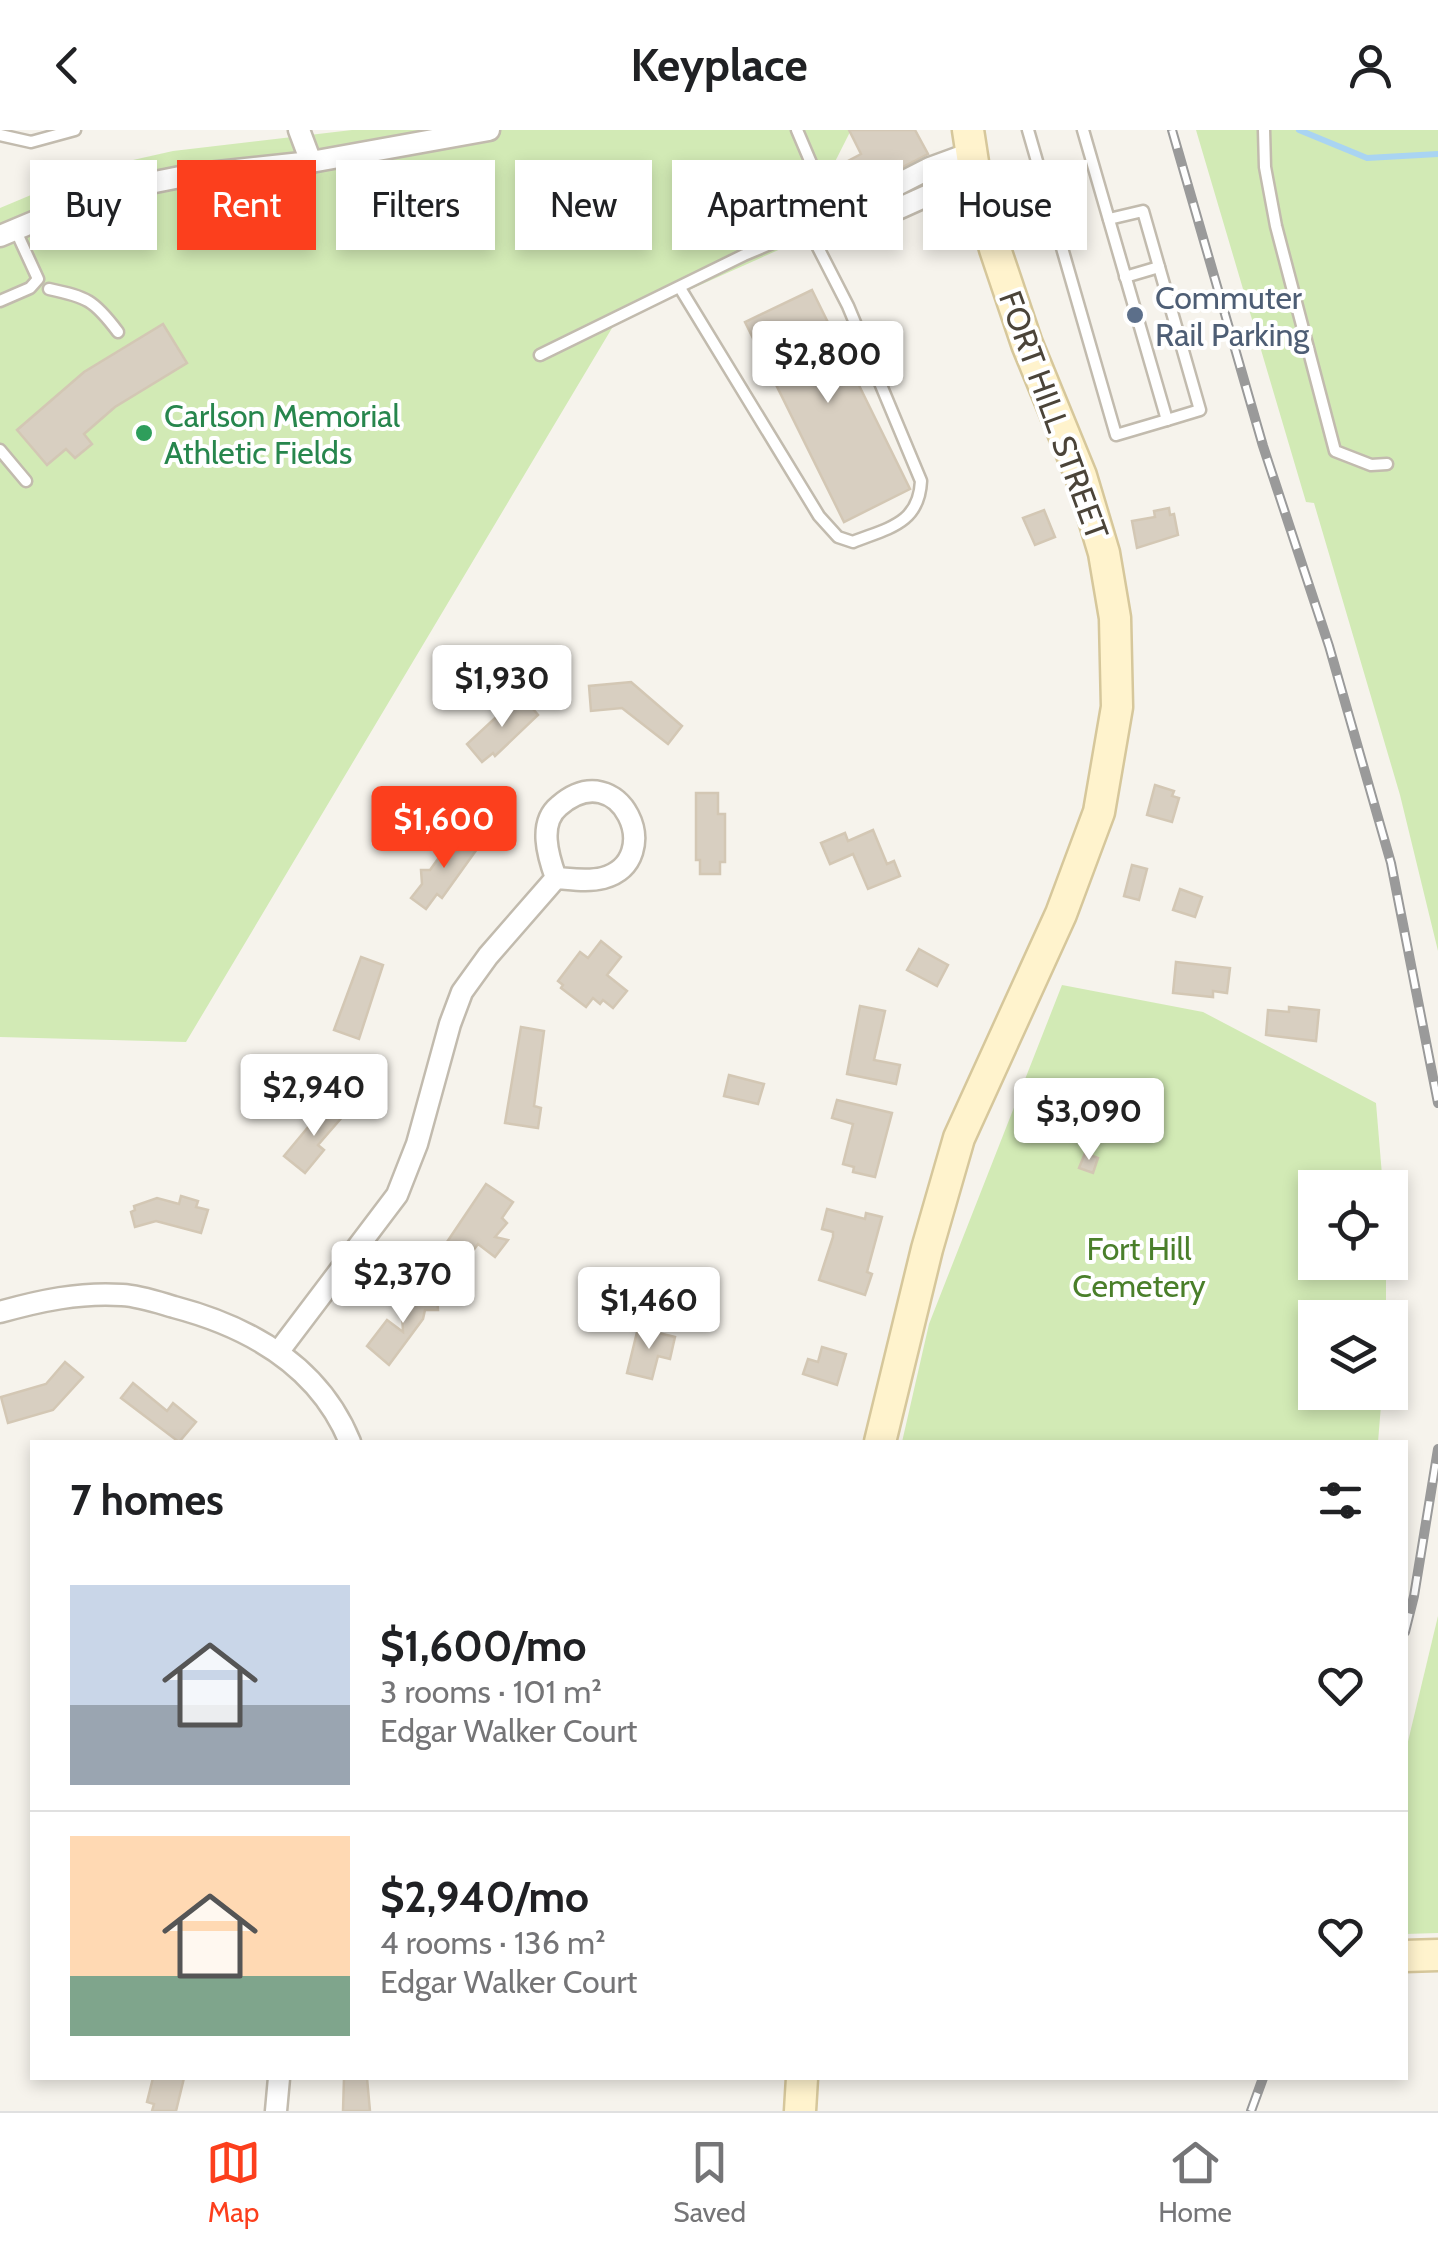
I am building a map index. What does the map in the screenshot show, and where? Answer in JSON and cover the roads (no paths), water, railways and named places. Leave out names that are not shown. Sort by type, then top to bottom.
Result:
[{"type":"main road","name":"FORT HILL STREET","points":[[880,1440],[926,1249],[958,1138],[1061,914],[1100,812],[1118,707],[1115,618],[1104,553],[1082,476],[1027,344],[972,155]]},
{"type":"main road","points":[[1408,1956],[1438,1956]]},
{"type":"main road","points":[[800,2111],[802,2080]]},
{"type":"street","points":[[298,130],[310,160]]},
{"type":"street","points":[[316,161],[489,130]]},
{"type":"street","points":[[903,207],[933,193],[972,155]]},
{"type":"street","points":[[903,182],[972,155]]},
{"type":"street","points":[[7,232],[74,204],[177,178]]},
{"type":"street","points":[[279,1351],[397,1195],[417,1144],[462,992],[556,878],[606,878],[626,863],[634,842],[631,821],[620,803],[594,791],[574,795],[554,810],[547,836],[556,878]]},
{"type":"street","points":[[0,1312],[51,1299],[123,1295],[218,1320],[279,1351],[317,1391],[343,1425],[349,1440]]},
{"type":"street","points":[[276,2111],[279,2080]]},
{"type":"lane","points":[[0,135],[32,142],[75,130]]},
{"type":"lane","points":[[797,130],[810,160]]},
{"type":"lane","points":[[1028,130],[1116,435],[1200,410],[1143,211],[1108,219]]},
{"type":"lane","points":[[1083,130],[1167,420]]},
{"type":"lane","points":[[1264,130],[1265,167],[1276,226],[1334,451],[1371,465],[1387,464]]},
{"type":"lane","points":[[0,301],[30,288],[38,279],[7,232]]},
{"type":"lane","points":[[540,355],[756,250]]},
{"type":"lane","points":[[680,288],[820,516],[838,536],[853,542],[902,522],[920,501],[921,481],[848,306],[819,250]]},
{"type":"lane","points":[[1125,277],[1159,267]]},
{"type":"lane","points":[[49,289],[86,297],[118,332]]},
{"type":"lane","points":[[0,450],[26,481]]},
{"type":"waterway","points":[[1299,130],[1367,158],[1438,154]]},
{"type":"railway","points":[[1172,130],[1263,446],[1329,646],[1391,863],[1438,1103]]},
{"type":"railway","points":[[1408,1620],[1438,1449]]},
{"type":"railway","points":[[1251,2111],[1262,2080]]},
{"type":"place","name":"Commuter Rail Parking","points":[[1135,315]]},
{"type":"place","name":"Carlson Memorial Athletic Fields","points":[[144,433]]},
{"type":"park label","name":"Fort Hill Cemetery","points":[[1139,1266]]}]
